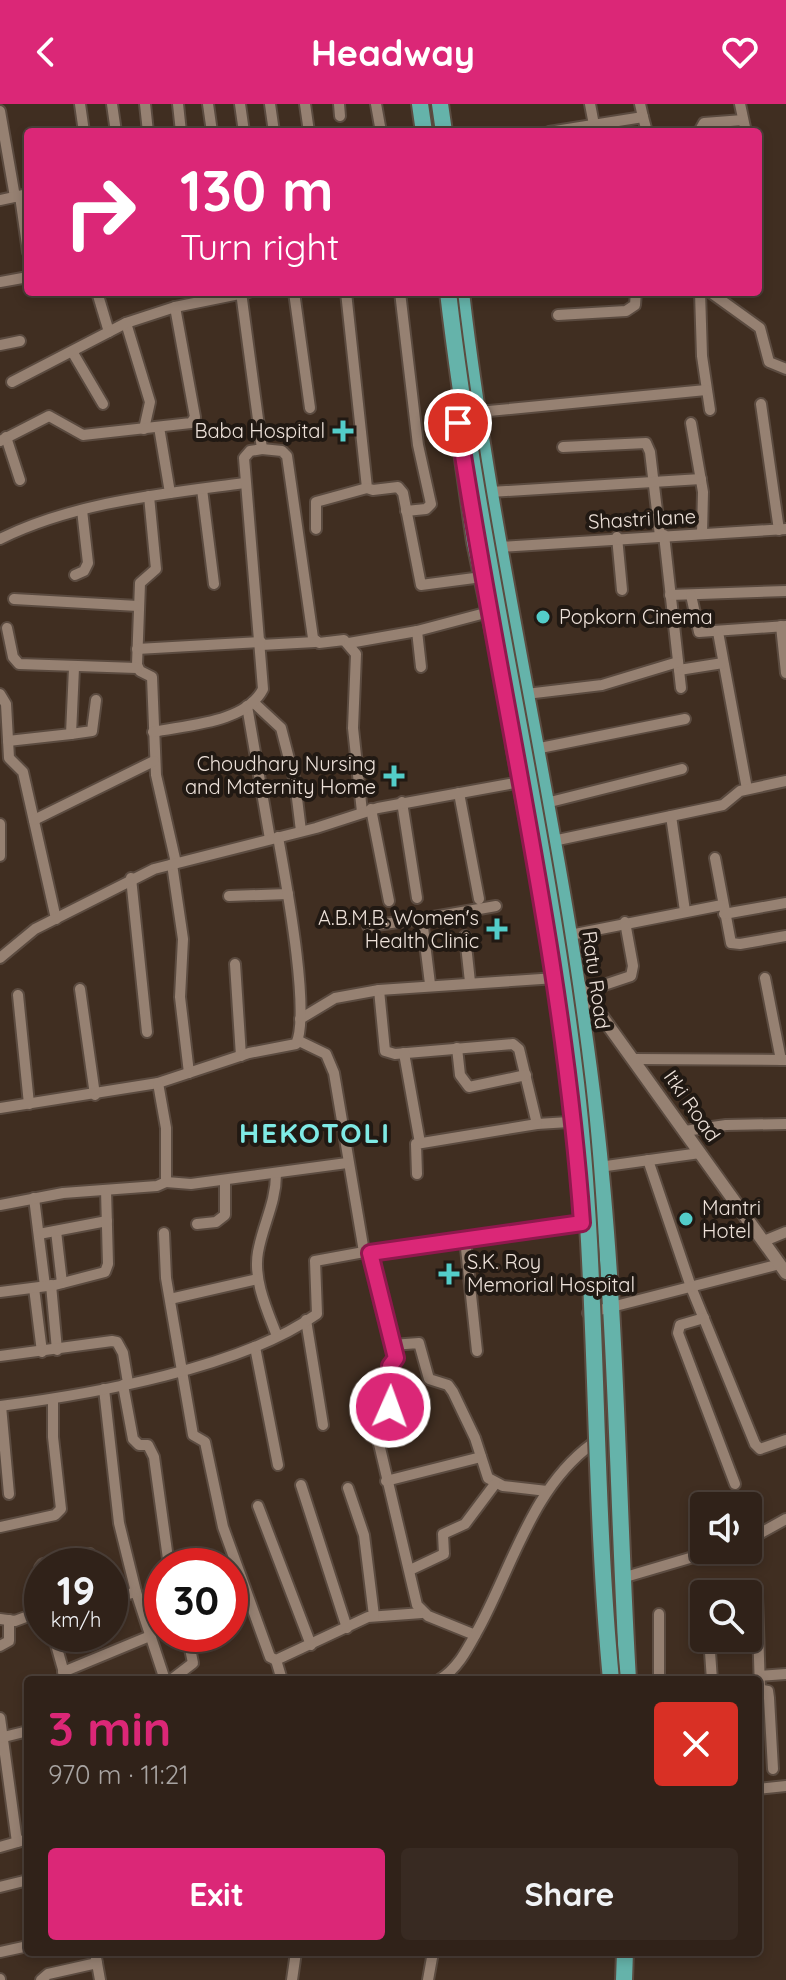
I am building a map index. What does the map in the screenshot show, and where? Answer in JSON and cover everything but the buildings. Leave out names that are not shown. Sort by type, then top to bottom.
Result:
[{"type":"main road","points":[[422,104],[424,128]]},
{"type":"main road","points":[[433,104],[436,128]]},
{"type":"main road","points":[[440,104],[443,128]]},
{"type":"main road","name":"Ratu Road","points":[[442,296],[482,577],[556,978],[573,1121],[588,1313],[603,1676]]},
{"type":"main road","points":[[449,296],[468,446],[560,963],[576,1085],[593,1273],[603,1580],[611,1676]]},
{"type":"main road","points":[[458,296],[476,445],[568,962],[584,1084],[600,1273],[611,1580],[619,1676]]},
{"type":"main road","name":"Ratu Road","points":[[459,296],[499,547],[581,985],[605,1222],[628,1676]]},
{"type":"main road","points":[[624,1980],[625,1956]]},
{"type":"main road","points":[[632,1980],[633,1956]]},
{"type":"street","points":[[80,104],[83,128]]},
{"type":"street","points":[[112,104],[115,128]]},
{"type":"street","points":[[145,104],[148,128]]},
{"type":"street","points":[[178,104],[181,128]]},
{"type":"street","points":[[208,104],[211,128]]},
{"type":"street","points":[[240,104],[243,128]]},
{"type":"street","points":[[270,104],[273,128]]},
{"type":"street","points":[[305,104],[308,128]]},
{"type":"street","points":[[339,104],[340,116]]},
{"type":"street","points":[[376,104],[380,128]]},
{"type":"street","points":[[590,104],[595,128]]},
{"type":"street","points":[[640,104],[646,128]]},
{"type":"street","points":[[701,128],[704,123],[745,126],[740,104]]},
{"type":"street","points":[[0,111],[24,220]]},
{"type":"street","points":[[599,128],[643,117]]},
{"type":"street","points":[[0,200],[21,196]]},
{"type":"street","points":[[0,282],[24,278]]},
{"type":"street","points":[[98,296],[109,332]]},
{"type":"street","points":[[12,382],[126,323],[175,307],[229,296]]},
{"type":"street","points":[[244,296],[262,449]]},
{"type":"street","points":[[295,296],[310,408]]},
{"type":"street","points":[[346,296],[367,488]]},
{"type":"street","points":[[400,296],[418,445],[431,504],[426,509],[406,511]]},
{"type":"street","points":[[558,315],[626,311],[635,305],[636,296]]},
{"type":"street","points":[[700,296],[710,410]]},
{"type":"street","points":[[716,296],[760,328],[769,362],[786,369]]},
{"type":"street","points":[[20,480],[3,439],[49,416],[83,435],[191,423],[195,417],[175,307]]},
{"type":"street","points":[[126,323],[150,402],[144,429]]},
{"type":"street","points":[[0,345],[20,341]]},
{"type":"street","points":[[73,353],[103,404]]},
{"type":"street","points":[[478,412],[706,390]]},
{"type":"street","points":[[761,404],[782,530]]},
{"type":"street","points":[[691,423],[704,505],[702,534]]},
{"type":"street","points":[[159,427],[170,493]]},
{"type":"street","points":[[563,447],[646,443],[662,536],[681,688]]},
{"type":"street","points":[[153,732],[223,716],[250,704],[263,689],[265,679],[244,483],[245,455],[262,449],[282,451],[287,456],[315,642]]},
{"type":"street","points":[[490,492],[701,479]]},
{"type":"street","points":[[0,539],[30,524],[82,510],[149,496],[244,483]]},
{"type":"street","points":[[316,529],[316,502],[367,488],[398,487],[421,585],[482,577]]},
{"type":"street","points":[[202,489],[214,584]]},
{"type":"street","points":[[137,668],[141,580],[156,569],[149,496]]},
{"type":"street","points":[[75,575],[88,563],[82,510]]},
{"type":"street","name":"Shastri lane","points":[[499,547],[617,537],[782,530]]},
{"type":"street","points":[[617,537],[622,590]]},
{"type":"street","points":[[670,595],[786,591]]},
{"type":"street","points":[[691,595],[697,629],[704,633],[784,626],[786,673]]},
{"type":"street","points":[[14,599],[138,606]]},
{"type":"street","points":[[349,643],[417,631],[489,612]]},
{"type":"street","points":[[7,628],[14,662],[74,668],[137,668],[152,677],[154,761],[174,864],[183,939],[180,997],[189,1073]]},
{"type":"street","points":[[417,631],[421,667]]},
{"type":"street","points":[[718,632],[747,789]]},
{"type":"street","points":[[137,649],[344,640],[349,643],[358,664],[353,728],[366,810],[389,901]]},
{"type":"street","points":[[526,694],[602,685],[678,666],[723,663]]},
{"type":"street","points":[[71,734],[74,668]]},
{"type":"street","points":[[0,694],[6,704],[9,758],[23,772],[56,919]]},
{"type":"street","points":[[8,741],[92,731],[96,700]]},
{"type":"street","points":[[250,704],[281,728],[295,782],[301,831]]},
{"type":"street","points":[[250,704],[274,838],[288,894],[300,1019],[299,1041]]},
{"type":"street","points":[[535,749],[685,719]]},
{"type":"street","points":[[34,820],[154,761]]},
{"type":"street","points":[[546,803],[682,769]]},
{"type":"street","points":[[0,958],[28,934],[131,878],[366,810],[541,779]]},
{"type":"street","points":[[553,841],[729,803],[747,789],[786,781]]},
{"type":"street","points":[[459,793],[479,899]]},
{"type":"street","points":[[402,802],[417,898]]},
{"type":"street","points":[[671,816],[685,911]]},
{"type":"street","points":[[0,824],[0,856]]},
{"type":"street","points":[[715,858],[728,938],[735,944],[786,936]]},
{"type":"street","points":[[131,878],[147,1032]]},
{"type":"street","points":[[229,896],[288,894]]},
{"type":"street","points":[[570,935],[685,911],[786,903]]},
{"type":"street","points":[[368,926],[496,906]]},
{"type":"street","points":[[422,919],[430,984]]},
{"type":"street","points":[[300,1019],[335,998],[379,990],[430,984],[556,978],[581,985],[631,976],[633,966],[625,922]]},
{"type":"street","points":[[465,936],[470,982]]},
{"type":"street","points":[[235,964],[241,1056]]},
{"type":"street","points":[[633,1059],[784,1060],[765,978]]},
{"type":"street","name":"Itki Road","points":[[581,985],[783,1268]]},
{"type":"street","points":[[80,989],[95,1095]]},
{"type":"street","points":[[379,990],[382,1046],[388,1053],[513,1044],[519,1049],[537,1124]]},
{"type":"street","points":[[18,995],[29,1104]]},
{"type":"street","points":[[0,1108],[158,1083],[241,1056],[291,1047],[299,1041]]},
{"type":"street","points":[[299,1041],[321,1049],[331,1065],[347,1163],[396,1358],[390,1366],[393,1383],[386,1396],[392,1428],[376,1431],[386,1481],[422,1613]]},
{"type":"street","points":[[457,1048],[460,1075],[469,1087],[526,1075]]},
{"type":"street","points":[[404,1053],[420,1143]]},
{"type":"street","points":[[158,1083],[166,1128],[166,1182]]},
{"type":"street","points":[[417,1174],[415,1149],[420,1143],[537,1124],[595,1120]]},
{"type":"street","points":[[685,1131],[742,1123],[786,1124]]},
{"type":"street","points":[[599,1167],[700,1153]]},
{"type":"street","points":[[648,1160],[691,1287],[758,1448],[786,1440]]},
{"type":"street","points":[[0,1205],[34,1198],[157,1186],[166,1182],[225,1180],[347,1163]]},
{"type":"street","points":[[276,1174],[275,1203],[257,1253],[258,1279],[277,1336]]},
{"type":"street","points":[[197,1224],[216,1222],[225,1215],[225,1180]]},
{"type":"street","points":[[0,1290],[48,1286],[108,1269],[106,1190]]},
{"type":"street","points":[[34,1198],[57,1350]]},
{"type":"street","points":[[39,1234],[107,1221]]},
{"type":"street","points":[[9,1494],[0,1406],[126,1384],[255,1347],[317,1314],[315,1261],[605,1222]]},
{"type":"street","points":[[42,1352],[56,1231]]},
{"type":"street","points":[[764,1241],[786,1232]]},
{"type":"street","points":[[164,1233],[170,1299],[193,1435],[205,1442],[223,1527],[270,1657],[276,1660],[281,1676]]},
{"type":"street","points":[[465,1239],[477,1351]]},
{"type":"street","points":[[588,1313],[783,1268]]},
{"type":"street","points":[[170,1299],[258,1279]]},
{"type":"street","points":[[704,1318],[680,1325],[678,1333],[735,1484]]},
{"type":"street","points":[[306,1320],[323,1425]]},
{"type":"street","points":[[0,1356],[117,1342],[123,1353],[133,1439],[139,1445],[148,1445],[154,1457],[167,1548]]},
{"type":"street","points":[[392,1345],[419,1343],[426,1374],[453,1392],[488,1478],[495,1484],[547,1491]]},
{"type":"street","points":[[255,1347],[278,1465]]},
{"type":"street","points":[[104,1389],[119,1523],[144,1617]]},
{"type":"street","points":[[0,1527],[55,1515],[61,1509],[53,1437],[53,1399]]},
{"type":"street","points":[[443,1676],[462,1657],[475,1635],[547,1491],[566,1465],[592,1444]]},
{"type":"street","points":[[386,1481],[481,1457]]},
{"type":"street","points":[[410,1570],[444,1554],[443,1534],[465,1524],[495,1484]]},
{"type":"street","points":[[301,1485],[347,1628]]},
{"type":"street","points":[[348,1488],[364,1535],[374,1616]]},
{"type":"street","points":[[258,1506],[311,1645]]},
{"type":"street","points":[[762,1531],[786,1519]]},
{"type":"street","points":[[622,1578],[690,1558]]},
{"type":"street","points":[[128,1594],[136,1592]]},
{"type":"street","points":[[276,1660],[374,1616],[422,1613],[475,1635]]},
{"type":"street","points":[[659,1614],[659,1676]]},
{"type":"street","points":[[0,1646],[9,1641],[5,1620]]},
{"type":"street","points":[[58,1652],[64,1676],[144,1639]]},
{"type":"street","points":[[157,1652],[166,1676]]},
{"type":"street","points":[[174,1676],[193,1663],[191,1652]]},
{"type":"street","points":[[710,1652],[712,1676]]},
{"type":"street","points":[[759,1652],[760,1676],[786,1674]]},
{"type":"street","points":[[762,1690],[768,1691],[769,1698],[773,1769]]},
{"type":"street","points":[[0,1718],[1,1738],[22,1841],[0,1847]]},
{"type":"street","points":[[1,1738],[24,1732]]},
{"type":"street","points":[[762,1789],[786,1786]]},
{"type":"street","points":[[0,1887],[24,1881]]},
{"type":"street","points":[[0,1952],[24,1947]]},
{"type":"street","points":[[292,1980],[295,1956]]},
{"type":"street","points":[[428,1980],[432,1956]]},
{"type":"street","points":[[41,1980],[48,1974],[96,1958],[100,1980]]},
{"type":"place","name":"Baba Hospital","points":[[343,431]]},
{"type":"place","name":"Popkorn Cinema","points":[[543,617]]},
{"type":"place","name":"Choudhary Nursing and Maternity Home","points":[[394,776]]},
{"type":"place","name":"A.B.M.B. Women's Health Clinic","points":[[497,929]]},
{"type":"place","name":"Mantri Hotel","points":[[686,1219]]},
{"type":"place","name":"S.K. Roy Memorial Hospital","points":[[449,1274]]},
{"type":"district","name":"HEKOTOLI","points":[[315,1133]]},
{"type":"route","points":[[390,1407],[386,1396],[393,1383],[390,1366],[396,1358],[370,1253],[582,1223],[556,978],[475,542],[458,423]]}]
